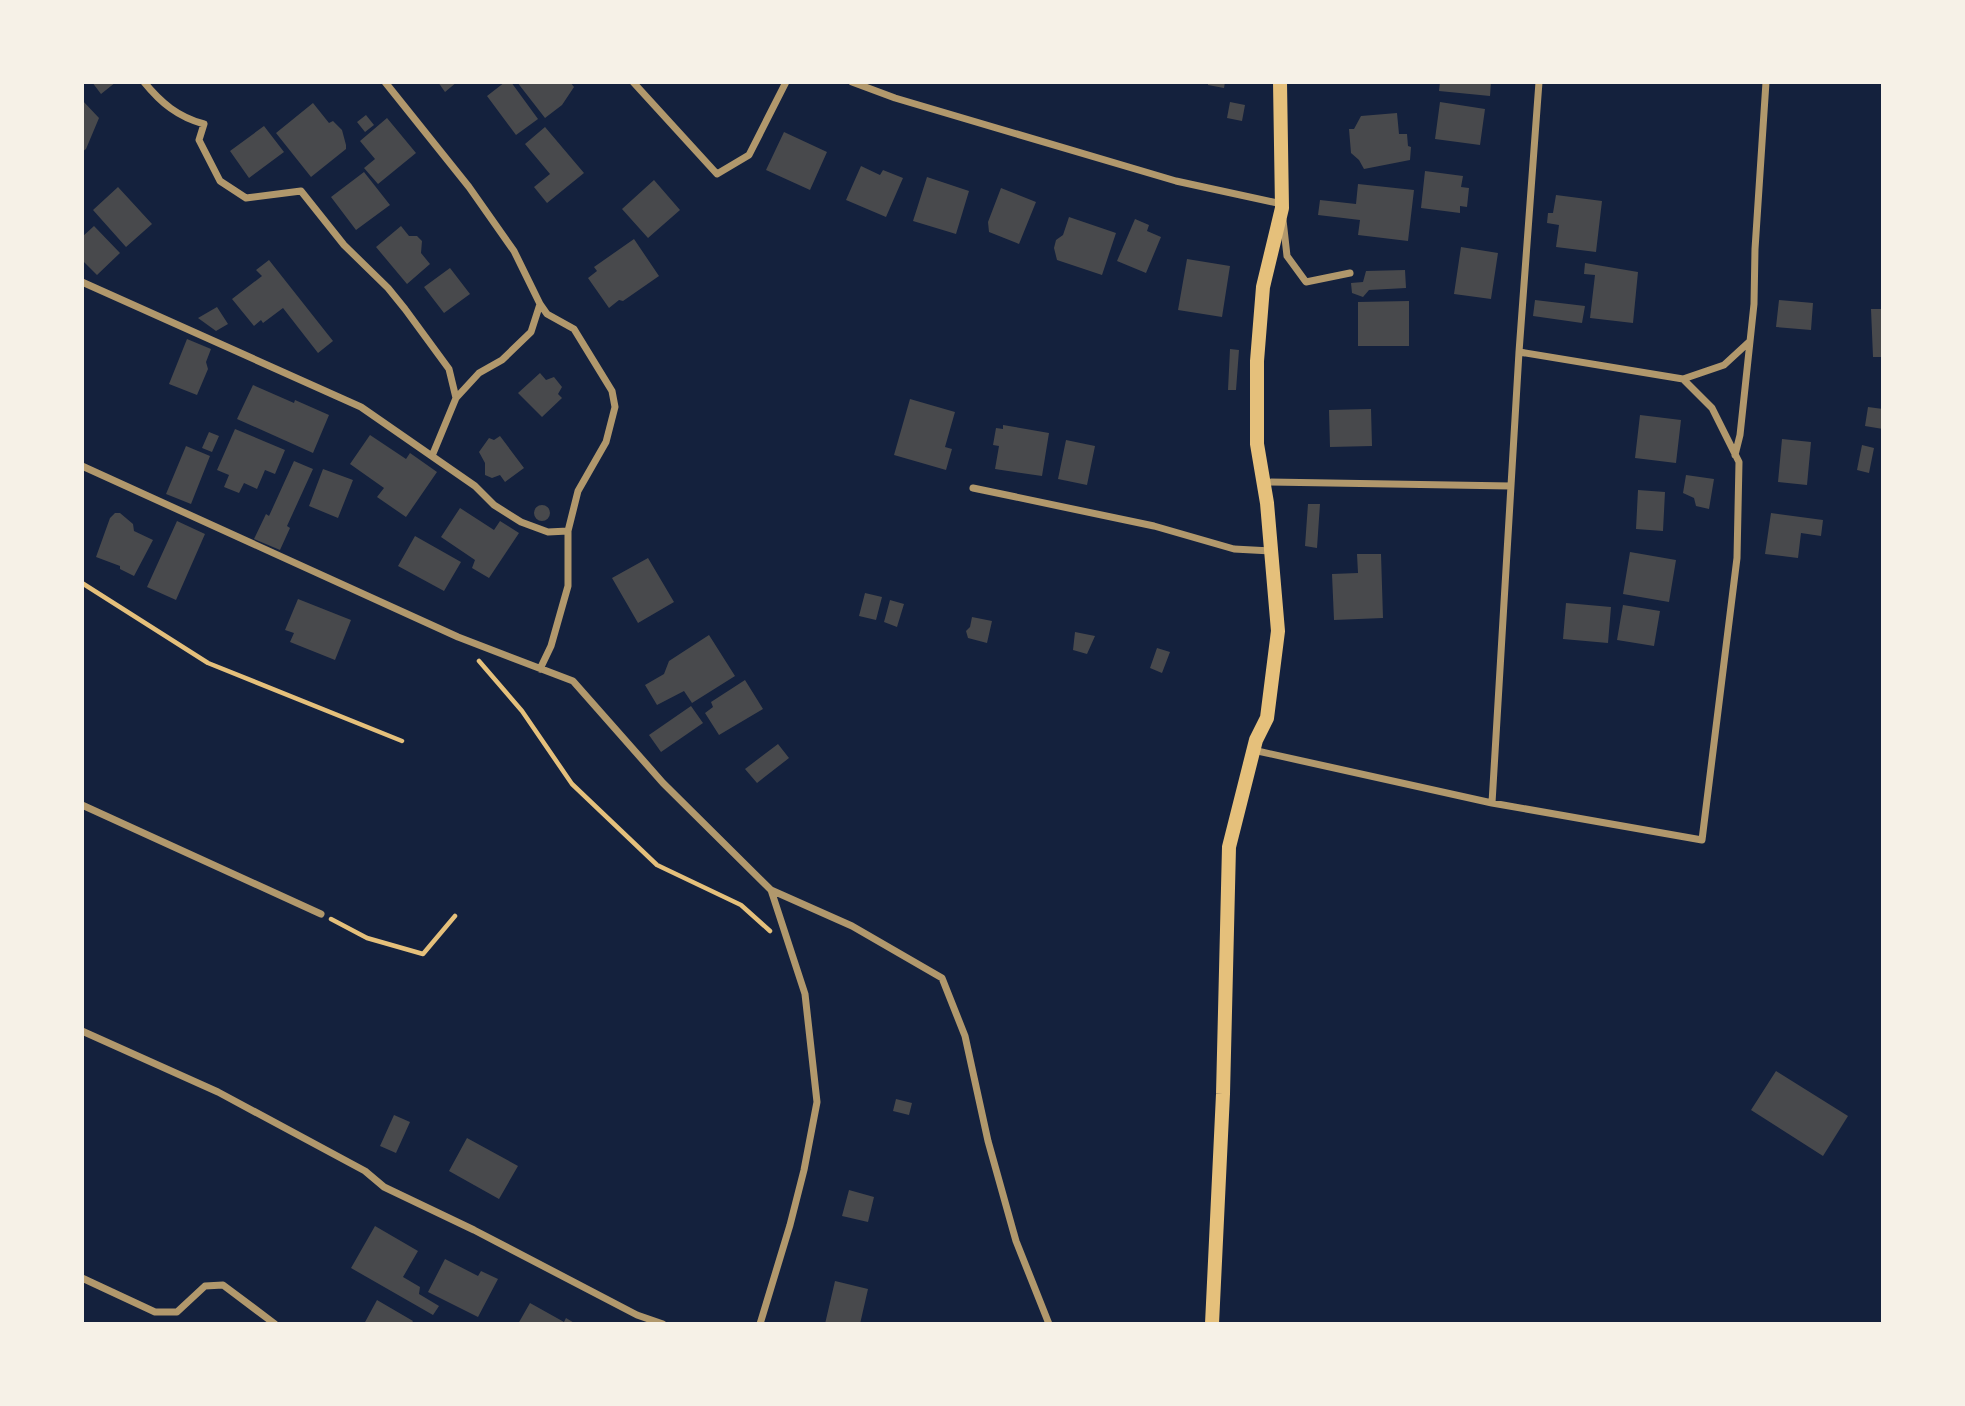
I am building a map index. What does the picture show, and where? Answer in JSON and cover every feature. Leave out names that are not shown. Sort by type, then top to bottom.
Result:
[{"type":"main road","points":[[1212,1324],[1223,1094],[1229,847],[1253,750],[1266,718],[1278,631],[1272,551],[1257,444],[1257,361],[1263,287],[1282,204],[1280,82]]},
{"type":"street","points":[[144,82],[161,102],[187,120],[204,124],[199,140],[220,181],[246,198],[301,191],[344,245],[388,288],[405,309],[449,369],[456,398]]},
{"type":"street","points":[[384,82],[484,208],[514,251],[547,314],[574,328],[592,362],[612,391],[615,407],[606,442],[578,491],[568,531],[568,586],[551,646],[540,668]]},
{"type":"street","points":[[632,82],[717,174],[749,155],[786,82]]},
{"type":"street","points":[[852,82],[895,98],[1176,181],[1282,204],[1287,256],[1306,282],[1350,273]]},
{"type":"street","points":[[1492,803],[1519,352],[1539,82]]},
{"type":"street","points":[[1735,455],[1740,435],[1754,304],[1766,82]]},
{"type":"street","points":[[82,282],[361,407],[475,486],[494,505],[521,522],[548,532],[568,531]]},
{"type":"street","points":[[432,456],[456,398],[479,373],[502,360],[531,332],[540,304]]},
{"type":"street","points":[[1519,352],[1683,379],[1724,365],[1750,341]]},
{"type":"street","points":[[1253,750],[1492,803],[1702,840],[1737,558],[1739,462],[1712,408],[1683,379]]},
{"type":"street","points":[[82,466],[458,637],[573,681],[663,783],[771,890],[852,926],[942,978],[965,1036],[988,1141],[1016,1241],[1049,1324]]},
{"type":"street","points":[[1264,482],[1511,486]]},
{"type":"street","points":[[973,488],[1154,526],[1234,549],[1272,551]]},
{"type":"street","points":[[82,805],[321,914]]},
{"type":"street","points":[[760,1324],[790,1226],[817,1102],[805,994],[771,890]]},
{"type":"street","points":[[82,1031],[218,1093],[365,1171],[384,1187],[474,1230],[637,1315],[663,1324]]},
{"type":"street","points":[[82,1278],[155,1312],[177,1312],[205,1286],[223,1285],[275,1324]]},
{"type":"path","points":[[82,583],[208,663],[402,741]]},
{"type":"path","points":[[458,637],[522,711],[572,784],[657,865],[741,905],[791,951]]},
{"type":"path","points":[[321,914],[367,938],[423,954],[456,916]]},
{"type":"building","points":[[92,82],[116,82],[101,94]]},
{"type":"building","points":[[438,82],[457,82],[445,92]]},
{"type":"building","points":[[505,82],[511,82],[538,119],[516,135],[487,96]]},
{"type":"building","points":[[517,82],[570,82],[574,87],[562,105],[545,118]]},
{"type":"building","points":[[1208,82],[1225,82],[1224,88],[1208,85]]},
{"type":"building","points":[[1440,82],[1491,82],[1490,96],[1439,91]]},
{"type":"building","points":[[82,100],[99,118],[86,149],[82,152]]},
{"type":"building","points":[[1230,102],[1245,105],[1242,121],[1227,118]]},
{"type":"building","points":[[1440,102],[1485,109],[1480,145],[1435,139]]},
{"type":"building","points":[[313,103],[329,123],[333,121],[342,130],[346,149],[311,177],[276,133]]},
{"type":"building","points":[[1397,113],[1399,134],[1407,134],[1408,146],[1411,147],[1410,160],[1364,169],[1351,153],[1349,129],[1354,129],[1361,116]]},
{"type":"building","points":[[366,115],[374,125],[365,132],[357,122]]},
{"type":"building","points":[[387,118],[416,153],[378,184],[364,168],[375,159],[360,141]]},
{"type":"building","points":[[264,126],[284,152],[249,178],[230,151]]},
{"type":"building","points":[[545,127],[584,173],[547,203],[534,187],[550,174],[525,144]]},
{"type":"building","points":[[784,132],[827,152],[810,190],[766,170]]},
{"type":"building","points":[[861,166],[880,175],[883,170],[903,178],[886,217],[846,200]]},
{"type":"building","points":[[1425,171],[1463,176],[1461,187],[1469,188],[1467,207],[1460,206],[1460,213],[1421,208]]},
{"type":"building","points":[[364,172],[390,205],[356,230],[331,197]]},
{"type":"building","points":[[927,177],[969,191],[956,234],[913,221]]},
{"type":"building","points":[[654,180],[680,210],[648,238],[622,209]]},
{"type":"building","points":[[1358,184],[1414,190],[1408,241],[1358,235],[1360,220],[1318,215],[1320,200],[1356,204]]},
{"type":"building","points":[[118,187],[152,224],[126,247],[93,210]]},
{"type":"building","points":[[1001,188],[1036,202],[1019,244],[989,232],[988,222]]},
{"type":"building","points":[[1556,195],[1602,201],[1596,252],[1556,247],[1559,225],[1547,223],[1548,213],[1553,213]]},
{"type":"building","points":[[1069,217],[1116,233],[1102,275],[1057,260],[1054,248],[1056,240],[1063,235]]},
{"type":"building","points":[[1135,219],[1149,225],[1147,231],[1161,237],[1146,273],[1117,261]]},
{"type":"building","points":[[94,226],[120,253],[97,275],[82,260],[82,237]]},
{"type":"building","points":[[401,226],[409,236],[417,236],[422,241],[421,253],[430,264],[407,284],[376,247]]},
{"type":"building","points":[[634,239],[659,276],[609,308],[588,278],[597,271],[594,267]]},
{"type":"building","points":[[1461,247],[1498,253],[1491,299],[1454,294]]},
{"type":"building","points":[[1187,259],[1230,266],[1222,317],[1178,310]]},
{"type":"building","points":[[269,260],[333,341],[318,353],[283,308],[263,323],[261,320],[254,326],[232,299],[262,276],[256,270]]},
{"type":"building","points":[[1585,263],[1638,272],[1633,323],[1590,318],[1595,275],[1584,274]]},
{"type":"building","points":[[450,268],[470,294],[444,313],[424,287]]},
{"type":"building","points":[[1405,270],[1406,288],[1369,290],[1363,297],[1352,293],[1351,283],[1363,282],[1366,271]]},
{"type":"building","points":[[1535,300],[1585,306],[1582,323],[1533,316]]},
{"type":"building","points":[[1779,300],[1813,303],[1811,330],[1776,327]]},
{"type":"building","points":[[1409,301],[1409,346],[1358,346],[1358,302]]},
{"type":"building","points":[[217,307],[228,324],[216,331],[198,318]]},
{"type":"building","points":[[1871,309],[1883,309],[1883,357],[1873,357]]},
{"type":"building","points":[[187,339],[211,349],[206,362],[208,369],[197,395],[169,384]]},
{"type":"building","points":[[1230,349],[1239,350],[1236,390],[1228,390]]},
{"type":"building","points":[[540,373],[546,380],[554,377],[562,387],[558,394],[562,398],[542,417],[518,393]]},
{"type":"building","points":[[253,385],[329,415],[313,453],[237,419]]},
{"type":"building","points":[[910,399],[955,412],[945,447],[952,449],[946,470],[894,455]]},
{"type":"building","points":[[1868,407],[1883,409],[1883,429],[1865,426]]},
{"type":"building","points":[[1371,409],[1372,446],[1330,447],[1329,410]]},
{"type":"building","points":[[1640,415],[1681,420],[1676,463],[1635,458]]},
{"type":"building","points":[[1003,425],[1049,433],[1042,476],[995,469],[999,446],[993,445],[996,428],[1003,429]]},
{"type":"building","points":[[235,429],[285,450],[275,474],[265,470],[257,489],[244,483],[239,493],[224,487],[229,475],[217,470]]},
{"type":"building","points":[[209,432],[219,436],[212,452],[202,448]]},
{"type":"building","points":[[370,435],[406,459],[410,453],[437,472],[406,517],[377,497],[384,488],[350,464]]},
{"type":"building","points":[[500,436],[524,468],[505,482],[500,475],[492,478],[485,475],[485,463],[479,452],[489,438],[494,440]]},
{"type":"building","points":[[1782,439],[1811,442],[1807,485],[1778,482]]},
{"type":"building","points":[[1066,440],[1095,446],[1087,485],[1058,479]]},
{"type":"building","points":[[1862,445],[1874,448],[1869,473],[1857,470]]},
{"type":"building","points":[[186,446],[210,456],[191,504],[166,494]]},
{"type":"building","points":[[294,461],[313,469],[287,526],[290,528],[280,550],[254,539],[266,514],[269,516]]},
{"type":"building","points":[[323,469],[353,480],[338,518],[309,506]]},
{"type":"building","points":[[1686,475],[1714,479],[1709,509],[1696,506],[1694,498],[1683,493]]},
{"type":"building","points":[[1638,490],[1665,492],[1663,531],[1636,529]]},
{"type":"building","points":[[1308,504],[1320,504],[1317,548],[1305,546]]},
{"type":"building","points":[[539,505],[545,505],[550,513],[548,519],[539,521],[534,516],[534,510]]},
{"type":"building","points":[[460,508],[494,530],[500,521],[519,533],[489,578],[472,568],[475,560],[441,537]]},
{"type":"building","points":[[115,513],[120,513],[133,524],[134,531],[153,540],[134,576],[120,569],[120,566],[96,557],[110,518]]},
{"type":"building","points":[[1771,513],[1823,520],[1821,536],[1801,533],[1798,558],[1765,554]]},
{"type":"building","points":[[177,521],[205,534],[176,600],[147,587]]},
{"type":"building","points":[[415,536],[461,562],[444,591],[398,566]]},
{"type":"building","points":[[1630,552],[1676,560],[1669,602],[1623,594]]},
{"type":"building","points":[[1357,554],[1381,554],[1383,618],[1334,620],[1332,574],[1358,573]]},
{"type":"building","points":[[648,558],[674,602],[638,623],[612,578]]},
{"type":"building","points":[[865,593],[882,597],[876,620],[859,616]]},
{"type":"building","points":[[298,599],[351,620],[335,660],[290,642],[294,633],[285,630]]},
{"type":"building","points":[[890,600],[904,604],[897,627],[884,622]]},
{"type":"building","points":[[1566,603],[1611,607],[1608,643],[1563,639]]},
{"type":"building","points":[[1623,605],[1660,611],[1654,646],[1617,640]]},
{"type":"building","points":[[972,617],[992,621],[987,643],[968,638],[966,631],[970,627]]},
{"type":"building","points":[[1075,632],[1095,636],[1087,654],[1073,650]]},
{"type":"building","points":[[709,635],[735,676],[692,703],[684,691],[657,705],[645,685],[664,674],[669,661]]},
{"type":"building","points":[[1157,648],[1170,652],[1162,673],[1150,668]]},
{"type":"building","points":[[745,680],[763,709],[719,735],[705,713],[713,707],[711,702]]},
{"type":"building","points":[[691,706],[703,723],[661,752],[649,735]]},
{"type":"building","points":[[778,744],[789,758],[757,783],[745,769]]},
{"type":"building","points":[[1776,1071],[1848,1116],[1823,1156],[1751,1110]]},
{"type":"building","points":[[896,1099],[912,1103],[909,1115],[893,1111]]},
{"type":"building","points":[[394,1115],[410,1122],[396,1153],[380,1146]]},
{"type":"building","points":[[467,1138],[518,1166],[499,1199],[449,1171]]},
{"type":"building","points":[[849,1190],[874,1197],[868,1222],[842,1216]]},
{"type":"building","points":[[375,1226],[418,1251],[403,1277],[420,1287],[419,1294],[439,1306],[433,1315],[351,1268]]},
{"type":"building","points":[[445,1259],[478,1276],[481,1271],[498,1279],[478,1317],[428,1292]]},
{"type":"building","points":[[835,1281],[868,1289],[860,1324],[825,1324]]},
{"type":"building","points":[[377,1300],[413,1321],[411,1324],[364,1324]]},
{"type":"building","points":[[530,1303],[564,1322],[566,1318],[576,1324],[518,1324]]}]
